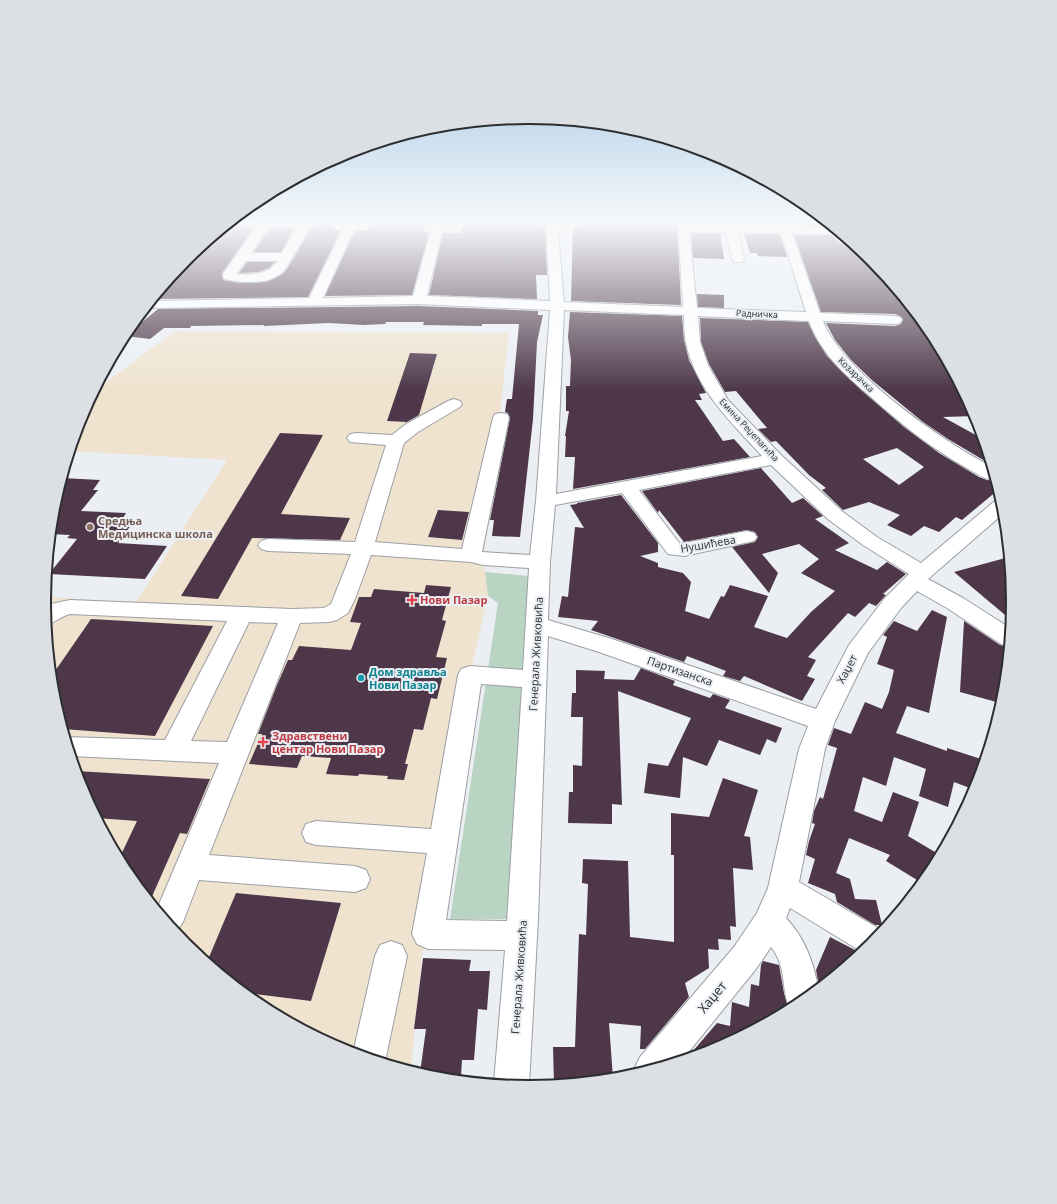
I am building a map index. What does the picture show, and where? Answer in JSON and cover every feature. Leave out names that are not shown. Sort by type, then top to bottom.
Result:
[{"type":"street","points":[[235,303],[248,279]]},
{"type":"street","points":[[314,302],[325,279]]},
{"type":"street","points":[[420,300],[425,279]]},
{"type":"street","name":"Генерала Живковића","points":[[512,1079],[522,936],[540,562],[546,501],[557,305],[555,279]]},
{"type":"street","name":"Емина Реџепагића","points":[[688,279],[692,342],[704,375],[721,402],[775,459],[836,516],[955,604],[1005,635]]},
{"type":"street","name":"Козарачка","points":[[802,279],[815,318],[825,341],[847,368],[905,419],[961,457],[988,472]]},
{"type":"street","name":"Радничка","points":[[153,307],[235,303],[420,300],[690,311],[815,318],[895,320]]},
{"type":"street","points":[[51,614],[59,609],[70,607],[292,616],[329,615],[340,608],[363,549],[396,441],[412,428],[454,404]]},
{"type":"street","points":[[471,556],[501,418]]},
{"type":"street","points":[[356,438],[396,441]]},
{"type":"street","points":[[546,501],[775,459]]},
{"type":"street","name":"Нушићева","points":[[627,487],[675,550],[684,550],[747,537]]},
{"type":"street","name":"Хаџет","points":[[658,1061],[745,958],[769,922],[783,888],[812,749],[822,721],[857,651],[870,632],[918,577],[997,509]]},
{"type":"street","points":[[268,545],[363,549],[540,562]]},
{"type":"street","points":[[173,750],[242,614]]},
{"type":"street","points":[[169,917],[292,616]]},
{"type":"street","name":"Партизанска","points":[[538,625],[607,646],[822,721]]},
{"type":"street","points":[[522,936],[428,934],[470,675],[534,679]]},
{"type":"street","points":[[73,746],[236,753]]},
{"type":"street","points":[[316,833],[443,842]]},
{"type":"street","points":[[190,866],[355,879]]},
{"type":"street","points":[[783,888],[867,939]]},
{"type":"street","points":[[769,922],[781,934],[790,947],[798,965],[802,983],[802,993]]},
{"type":"street","points":[[370,1052],[391,956]]},
{"type":"shaded area","name":"Здравствени центар Нови Пазар","points":[[175,331],[509,333],[483,559],[488,596],[470,675],[428,934],[422,955],[412,1065],[375,1054],[346,1043],[290,1016],[238,981],[214,961],[169,917],[131,867],[115,841],[87,785],[67,726],[60,695],[52,633],[51,597],[136,602],[227,460],[75,451],[87,419],[104,384]]},
{"type":"green space","points":[[485,572],[540,577],[523,919],[450,919],[498,603],[488,596]]},
{"type":"building","points":[[176,279],[223,279],[240,283],[266,282],[272,279],[317,279],[308,297],[160,299]]},
{"type":"building","points":[[333,279],[416,279],[412,295],[325,296]]},
{"type":"building","points":[[433,279],[536,279],[537,299],[429,295]]},
{"type":"building","points":[[572,279],[680,279],[681,305],[571,301]]},
{"type":"building","points":[[809,279],[881,279],[926,337],[942,363],[969,416],[943,417],[976,435],[985,461],[923,422],[873,381],[851,360],[835,340],[826,323],[895,326],[901,324],[903,319],[900,316],[895,314],[821,312]]},
{"type":"building","points":[[697,294],[724,295],[724,308],[698,307]]},
{"type":"building","points":[[419,306],[538,311],[538,315],[543,315],[537,342],[533,419],[520,537],[492,536],[494,520],[490,520],[510,418],[508,413],[505,412],[507,399],[512,399],[519,324],[482,324],[482,326],[423,325],[424,322],[386,322],[385,324],[364,325],[329,323],[264,326],[191,326],[190,328],[164,328],[150,339],[131,337],[142,322],[158,309]]},
{"type":"building","points":[[570,312],[682,316],[684,340],[689,360],[706,393],[699,394],[702,400],[695,400],[723,441],[734,439],[750,457],[573,489],[575,457],[565,457],[565,436],[569,411],[566,411],[566,386],[570,386],[571,360],[568,337]]},
{"type":"building","points":[[700,318],[808,322],[815,337],[827,356],[861,390],[904,427],[939,453],[979,477],[991,480],[994,494],[962,520],[956,517],[939,532],[924,526],[911,536],[887,525],[900,515],[869,502],[843,510],[822,490],[826,488],[809,475],[776,441],[771,442],[758,429],[767,428],[736,391],[725,392],[709,364],[701,342]],"holes":[[[897,448],[924,467],[899,485],[863,459]]]},
{"type":"building","points":[[410,353],[437,354],[419,415],[407,422],[387,421]]},
{"type":"building","points":[[280,433],[323,435],[281,514],[350,518],[340,540],[252,538],[218,599],[181,596]]},
{"type":"building","points":[[761,468],[792,503],[803,498],[823,516],[815,519],[849,543],[835,550],[877,570],[887,562],[906,574],[883,594],[886,595],[876,606],[869,603],[855,617],[848,613],[808,657],[816,660],[807,676],[815,679],[802,701],[744,676],[740,681],[723,676],[726,671],[687,656],[684,662],[591,630],[598,621],[558,617],[562,596],[568,597],[575,527],[584,528],[570,505],[621,495],[658,543],[658,552],[640,556],[658,563],[658,567],[683,573],[691,582],[685,611],[709,619],[721,596],[724,597],[730,585],[768,596],[754,627],[787,638],[811,612],[835,591],[801,573],[819,559],[799,544],[762,554],[778,573],[769,593],[732,547],[755,542],[758,537],[755,532],[747,530],[684,542],[659,510],[658,513],[642,491]]},
{"type":"building","points":[[67,478],[100,480],[93,490],[98,490],[81,511],[126,513],[121,521],[134,521],[118,543],[167,546],[145,579],[52,574],[52,570],[77,539],[67,538],[70,535],[56,534]]},
{"type":"building","points":[[438,510],[469,512],[462,540],[428,537]]},
{"type":"building","points":[[1004,558],[1006,615],[954,572]]},
{"type":"building","name":"Дом здравља Нови Пазар","points":[[426,585],[451,587],[442,620],[446,621],[436,657],[447,658],[437,699],[431,698],[423,730],[414,729],[405,764],[408,764],[404,780],[387,779],[388,776],[326,774],[331,758],[302,756],[297,768],[249,764],[262,734],[258,734],[277,685],[288,660],[292,660],[299,646],[351,650],[361,623],[350,622],[359,597],[371,597],[374,589],[424,593]]},
{"type":"building","points":[[932,610],[947,617],[929,713],[907,706],[896,733],[947,751],[947,748],[980,759],[969,788],[954,782],[948,807],[919,796],[926,769],[894,757],[886,786],[863,777],[854,811],[882,822],[893,792],[919,802],[908,836],[935,852],[917,880],[886,861],[890,855],[849,838],[836,873],[850,879],[855,899],[876,900],[882,924],[875,925],[837,902],[835,894],[808,883],[815,859],[806,855],[815,824],[812,823],[814,811],[820,797],[823,799],[837,748],[828,745],[834,728],[851,734],[865,702],[882,709],[889,692],[894,670],[877,664],[887,637],[883,635],[894,621],[917,631]]},
{"type":"building","points":[[91,619],[213,626],[155,736],[68,729],[56,670]]},
{"type":"building","points":[[964,621],[1000,645],[1004,646],[995,702],[960,692]]},
{"type":"building","points":[[641,668],[675,681],[673,685],[710,698],[713,694],[730,700],[725,708],[782,728],[776,743],[767,739],[760,755],[719,740],[707,766],[683,757],[680,798],[644,793],[648,763],[668,766],[691,718],[618,691],[622,805],[612,804],[612,824],[568,823],[569,792],[573,792],[573,765],[582,766],[583,717],[571,717],[572,693],[576,693],[576,670],[605,671],[604,679],[634,680]]},
{"type":"building","points":[[82,771],[210,779],[187,834],[180,833],[152,896],[122,853],[137,821],[103,818]]},
{"type":"building","points":[[723,778],[758,790],[744,836],[750,837],[753,870],[733,868],[736,927],[730,926],[731,940],[718,939],[719,950],[708,949],[709,968],[685,983],[689,997],[645,1049],[640,1049],[641,1026],[609,1023],[613,1072],[554,1078],[553,1047],[575,1047],[579,934],[586,935],[588,884],[582,883],[583,859],[628,861],[630,937],[674,942],[674,855],[671,855],[671,813],[709,817]]},
{"type":"building","points":[[236,893],[341,903],[311,1001],[256,994],[209,957]]},
{"type":"building","points":[[830,937],[855,950],[818,982],[816,970]]},
{"type":"building","points":[[423,958],[471,960],[469,971],[490,971],[487,1010],[478,1009],[474,1060],[462,1060],[461,1074],[421,1067],[426,1029],[414,1029]]},
{"type":"building","points":[[763,961],[779,965],[787,1003],[740,1030],[694,1049],[717,1023],[730,1026],[732,1002],[749,1007],[751,984],[759,986],[761,965]]},
{"type":"place","name":"Средња Медицинска школа","points":[[90,527]]},
{"type":"place","name":"Нови Пазар","points":[[412,600]]},
{"type":"place","name":"Дом здравља Нови Пазар","points":[[361,678]]},
{"type":"place","name":"Здравствени центар Нови Пазар","points":[[263,742]]}]
